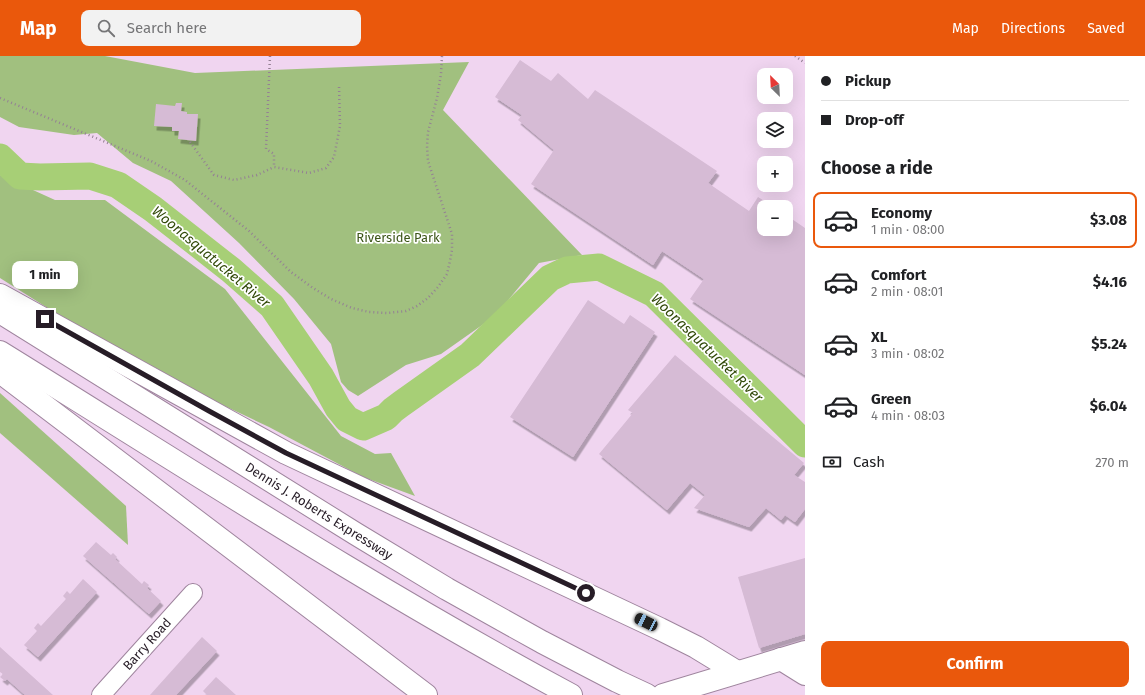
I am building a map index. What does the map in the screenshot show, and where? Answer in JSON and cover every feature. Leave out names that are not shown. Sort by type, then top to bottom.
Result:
[{"type":"main road","points":[[0,295],[286,453],[639,618],[696,646],[737,672]]},
{"type":"main road","name":"Dennis J. Roberts Expressway","points":[[0,312],[401,562],[494,616],[617,681],[647,695]]},
{"type":"main road","points":[[0,352],[380,588],[480,646],[571,695]]},
{"type":"main road","points":[[0,372],[424,694]]},
{"type":"main road","points":[[663,695],[805,652]]},
{"type":"main road","points":[[781,659],[805,674]]},
{"type":"street","name":"Barry Road","points":[[101,695],[193,593]]},
{"type":"path","points":[[270,56],[266,150],[274,154],[274,167]]},
{"type":"path","points":[[0,98],[151,161],[185,180],[249,231],[291,272],[313,288],[331,299],[352,308],[369,312],[387,313],[406,311],[417,306],[428,298],[438,287],[446,274],[450,261],[452,234],[428,161],[427,146],[428,132],[437,98],[441,74],[442,56]]},
{"type":"path","points":[[795,56],[805,63]]},
{"type":"path","points":[[190,142],[214,175],[234,180],[257,175],[274,167],[309,173],[326,168],[334,157],[340,126],[339,85]]},
{"type":"green space","name":"Riverside Park","points":[[0,56],[105,56],[195,73],[469,62],[443,110],[582,255],[539,263],[495,316],[441,354],[406,365],[358,396],[348,390],[341,382],[331,344],[294,299],[239,243],[171,181],[133,163],[97,133],[74,135],[19,127],[0,117]]},
{"type":"green space","points":[[0,175],[55,200],[105,200],[225,289],[341,436],[375,454],[391,453],[415,496],[363,477],[269,427],[197,393],[156,368],[89,334],[0,278]]},
{"type":"green space","points":[[0,393],[126,506],[128,545],[0,433]]},
{"type":"building","points":[[520,60],[551,81],[558,73],[588,99],[595,90],[717,171],[708,183],[749,211],[758,197],[763,200],[757,200],[757,236],[793,236],[793,220],[805,228],[805,375],[690,299],[704,279],[662,251],[653,265],[531,184],[554,150],[518,120],[522,115],[495,97]]},
{"type":"building","points":[[176,103],[182,103],[181,111],[187,112],[187,114],[198,114],[196,141],[178,139],[179,131],[172,131],[172,127],[154,126],[156,104],[175,106]]},
{"type":"building","points":[[588,300],[624,324],[630,315],[655,332],[573,457],[510,417]]},
{"type":"building","points":[[675,355],[804,463],[794,475],[805,482],[805,509],[795,522],[785,515],[781,520],[766,508],[749,527],[694,508],[705,495],[690,483],[667,510],[599,454],[633,413],[628,410]]},
{"type":"building","points":[[96,542],[111,555],[113,553],[117,557],[115,559],[142,584],[144,581],[149,585],[147,588],[161,601],[149,614],[83,556]]},
{"type":"building","points":[[805,558],[805,634],[759,648],[738,577]]},
{"type":"building","points":[[83,579],[97,592],[38,657],[24,645],[37,631],[34,628],[38,623],[41,626],[66,599],[63,596],[67,591],[70,594]]},
{"type":"building","points":[[202,637],[217,651],[176,695],[150,695]]},
{"type":"building","points":[[0,647],[53,695],[25,695],[7,679],[5,681],[0,677],[3,674],[0,672]]},
{"type":"building","points":[[216,677],[236,695],[207,695],[203,691]]},
{"type":"waterway","name":"Woonasquatucket River","points":[[0,157],[20,176],[90,176],[118,185],[153,209],[231,270],[272,306],[321,377],[338,408],[347,419],[363,427],[386,417],[401,404],[470,355],[550,278],[567,270],[599,267],[654,294],[805,444]]},
{"type":"route","points":[[45,319],[91,346],[286,453],[586,593]]}]
